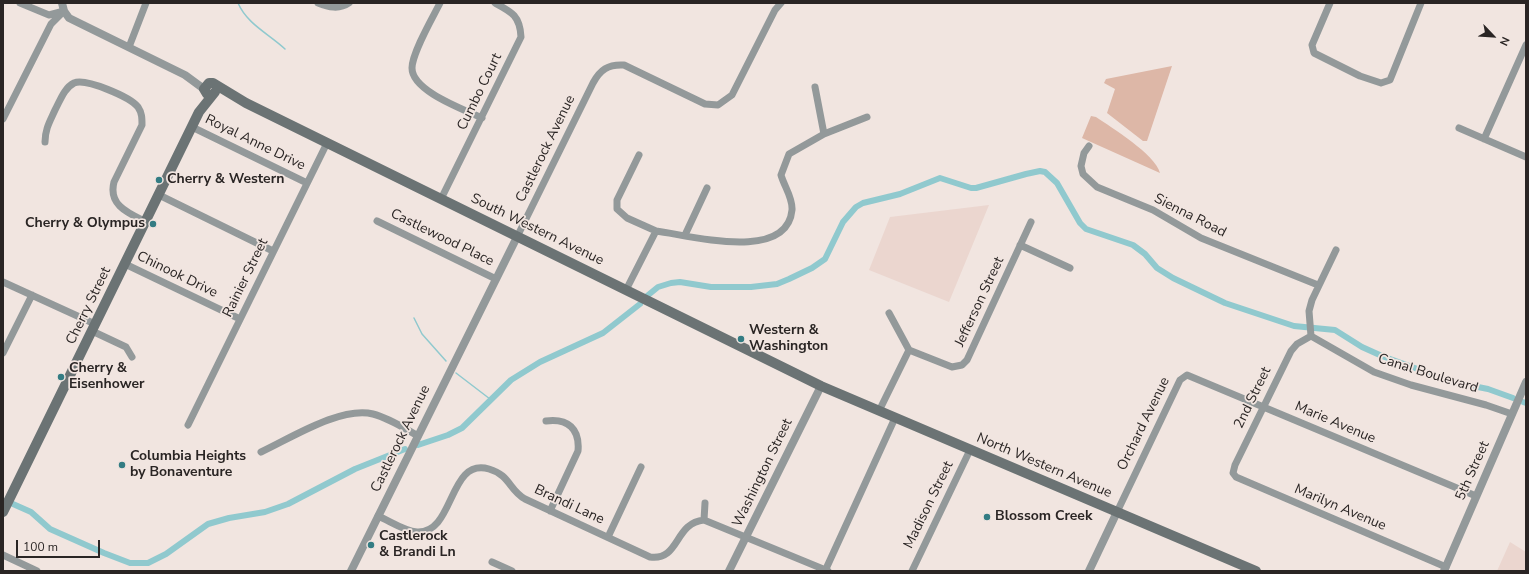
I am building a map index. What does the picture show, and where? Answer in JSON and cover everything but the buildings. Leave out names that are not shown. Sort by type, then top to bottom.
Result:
[{"type":"main road","name":"South Western Avenue","points":[[210,90],[235,95],[240,100],[821,386]]},
{"type":"main road","name":"Cherry Street","points":[[3,512],[210,90]]},
{"type":"main road","name":"North Western Avenue","points":[[821,386],[1256,571]]},
{"type":"street","points":[[20,3],[49,14],[63,7]]},
{"type":"street","points":[[129,47],[146,3]]},
{"type":"street","points":[[318,3],[328,7],[337,8],[349,3]]},
{"type":"street","points":[[440,3],[414,57],[411,69],[417,82],[425,90],[482,118]]},
{"type":"street","name":"Cumbo Court","points":[[441,199],[521,37],[521,27],[517,18],[511,11],[495,3]]},
{"type":"street","name":"Castlerock Avenue","points":[[351,571],[593,83],[603,70],[609,66],[624,65],[705,104],[718,105],[732,95],[780,3]]},
{"type":"street","points":[[1330,3],[1312,45],[1312,50],[1316,55],[1376,82],[1383,83],[1388,81],[1421,3]]},
{"type":"street","points":[[3,119],[51,24],[63,7]]},
{"type":"street","name":"South Western Avenue","points":[[63,7],[74,21],[185,76],[191,76],[210,90]]},
{"type":"street","points":[[1484,139],[1526,45]]},
{"type":"street","points":[[45,142],[45,130],[66,90],[74,83],[89,83],[134,103],[142,115],[142,125],[114,182],[113,190],[115,200],[121,208],[146,222]]},
{"type":"street","points":[[815,87],[824,134]]},
{"type":"street","points":[[639,155],[617,200],[617,209],[627,218],[656,231],[735,243],[750,243],[777,236],[787,225],[792,208],[781,175],[785,160],[793,150],[824,134],[867,117]]},
{"type":"street","name":"Royal Anne Drive","points":[[192,127],[307,183]]},
{"type":"street","points":[[1458,128],[1526,157]]},
{"type":"street","name":"Rainier Street","points":[[188,425],[327,143]]},
{"type":"street","name":"Sienna Road","points":[[1089,146],[1084,153],[1081,166],[1083,174],[1097,187],[1153,210],[1201,238],[1318,285]]},
{"type":"street","points":[[685,235],[707,188]]},
{"type":"street","points":[[159,195],[273,251]]},
{"type":"street","name":"Castlewood Place","points":[[377,221],[496,279]]},
{"type":"street","name":"Jefferson Street","points":[[909,350],[952,367],[962,365],[967,360],[1030,222]]},
{"type":"street","points":[[626,290],[656,231]]},
{"type":"street","points":[[1020,245],[1070,268]]},
{"type":"street","points":[[1310,333],[1310,306],[1318,285],[1336,250]]},
{"type":"street","name":"Chinook Drive","points":[[125,264],[240,319]]},
{"type":"street","points":[[3,282],[32,295],[94,328],[126,347],[132,357]]},
{"type":"street","points":[[3,353],[32,295]]},
{"type":"street","points":[[879,411],[909,350],[889,313]]},
{"type":"street","name":"2nd Street","points":[[1235,465],[1287,359],[1297,344],[1310,333]]},
{"type":"street","name":"Canal Boulevard","points":[[1310,333],[1355,363],[1381,375],[1411,385],[1486,405],[1512,414]]},
{"type":"street","name":"Marie Avenue","points":[[1183,376],[1192,376],[1476,496]]},
{"type":"street","name":"Orchard Avenue","points":[[1089,571],[1183,376]]},
{"type":"street","name":"5th Street","points":[[1445,569],[1526,382]]},
{"type":"street","name":"Washington Street","points":[[729,571],[821,386]]},
{"type":"street","points":[[261,452],[334,417],[354,412],[375,414],[418,436]]},
{"type":"street","points":[[705,503],[704,520],[745,538],[760,542],[826,571],[896,418]]},
{"type":"street","points":[[546,421],[556,420],[567,424],[574,431],[579,444],[578,451],[550,511]]},
{"type":"street","name":"Madison Street","points":[[912,571],[970,450]]},
{"type":"street","name":"Marilyn Avenue","points":[[1235,465],[1233,473],[1236,477],[1445,569]]},
{"type":"street","points":[[608,537],[642,467]]},
{"type":"street","name":"Brandi Lane","points":[[378,516],[412,531],[422,532],[431,529],[440,519],[463,476],[471,470],[480,468],[489,469],[507,479],[519,496],[644,555],[657,557],[670,551],[688,526],[697,521],[704,520]]},
{"type":"street","points":[[3,555],[37,571]]},
{"type":"street","points":[[492,562],[512,571]]},
{"type":"shaded area","points":[[1172,66],[1147,141],[1143,141],[1107,113],[1115,89],[1104,83],[1106,79]]},
{"type":"shaded area","points":[[1091,116],[1096,117],[1142,150],[1150,158],[1160,173],[1082,138]]},
{"type":"shaded area","points":[[989,205],[949,302],[869,270],[890,217]]},
{"type":"shaded area","points":[[1510,542],[1526,552],[1526,571],[1497,571]]},
{"type":"waterway","points":[[238,3],[253,23],[285,49]]},
{"type":"waterway","points":[[647,296],[658,287],[680,282],[711,287],[751,287],[777,284],[812,268],[825,259],[843,222],[856,207],[863,203],[900,194],[940,178],[971,188],[976,188],[1040,171],[1045,172],[1057,183],[1080,223],[1086,229],[1133,245],[1145,254],[1157,268],[1173,278],[1225,303],[1294,326],[1335,330],[1362,347],[1382,356],[1453,382],[1488,389],[1513,398]]},
{"type":"waterway","points":[[418,445],[448,435],[462,428],[511,380],[540,362],[603,333],[640,304]]},
{"type":"waterway","points":[[414,318],[422,334],[446,361]]},
{"type":"waterway","points":[[456,373],[490,399]]},
{"type":"waterway","points":[[13,504],[31,512],[50,529],[104,553],[130,563],[148,563],[166,554],[208,524],[229,518],[265,512],[288,504],[355,469],[405,449]]},
{"type":"place","name":"Cherry & Western","points":[[159,180]]},
{"type":"place","name":"Cherry & Olympus","points":[[153,224]]},
{"type":"place","name":"Western & Washington","points":[[741,339]]},
{"type":"place","name":"Cherry & Eisenhower","points":[[61,377]]},
{"type":"place","name":"Columbia Heights by Bonaventure","points":[[122,465]]},
{"type":"place","name":"Blossom Creek","points":[[987,517]]},
{"type":"place","name":"Castlerock & Brandi Ln","points":[[371,545]]}]
